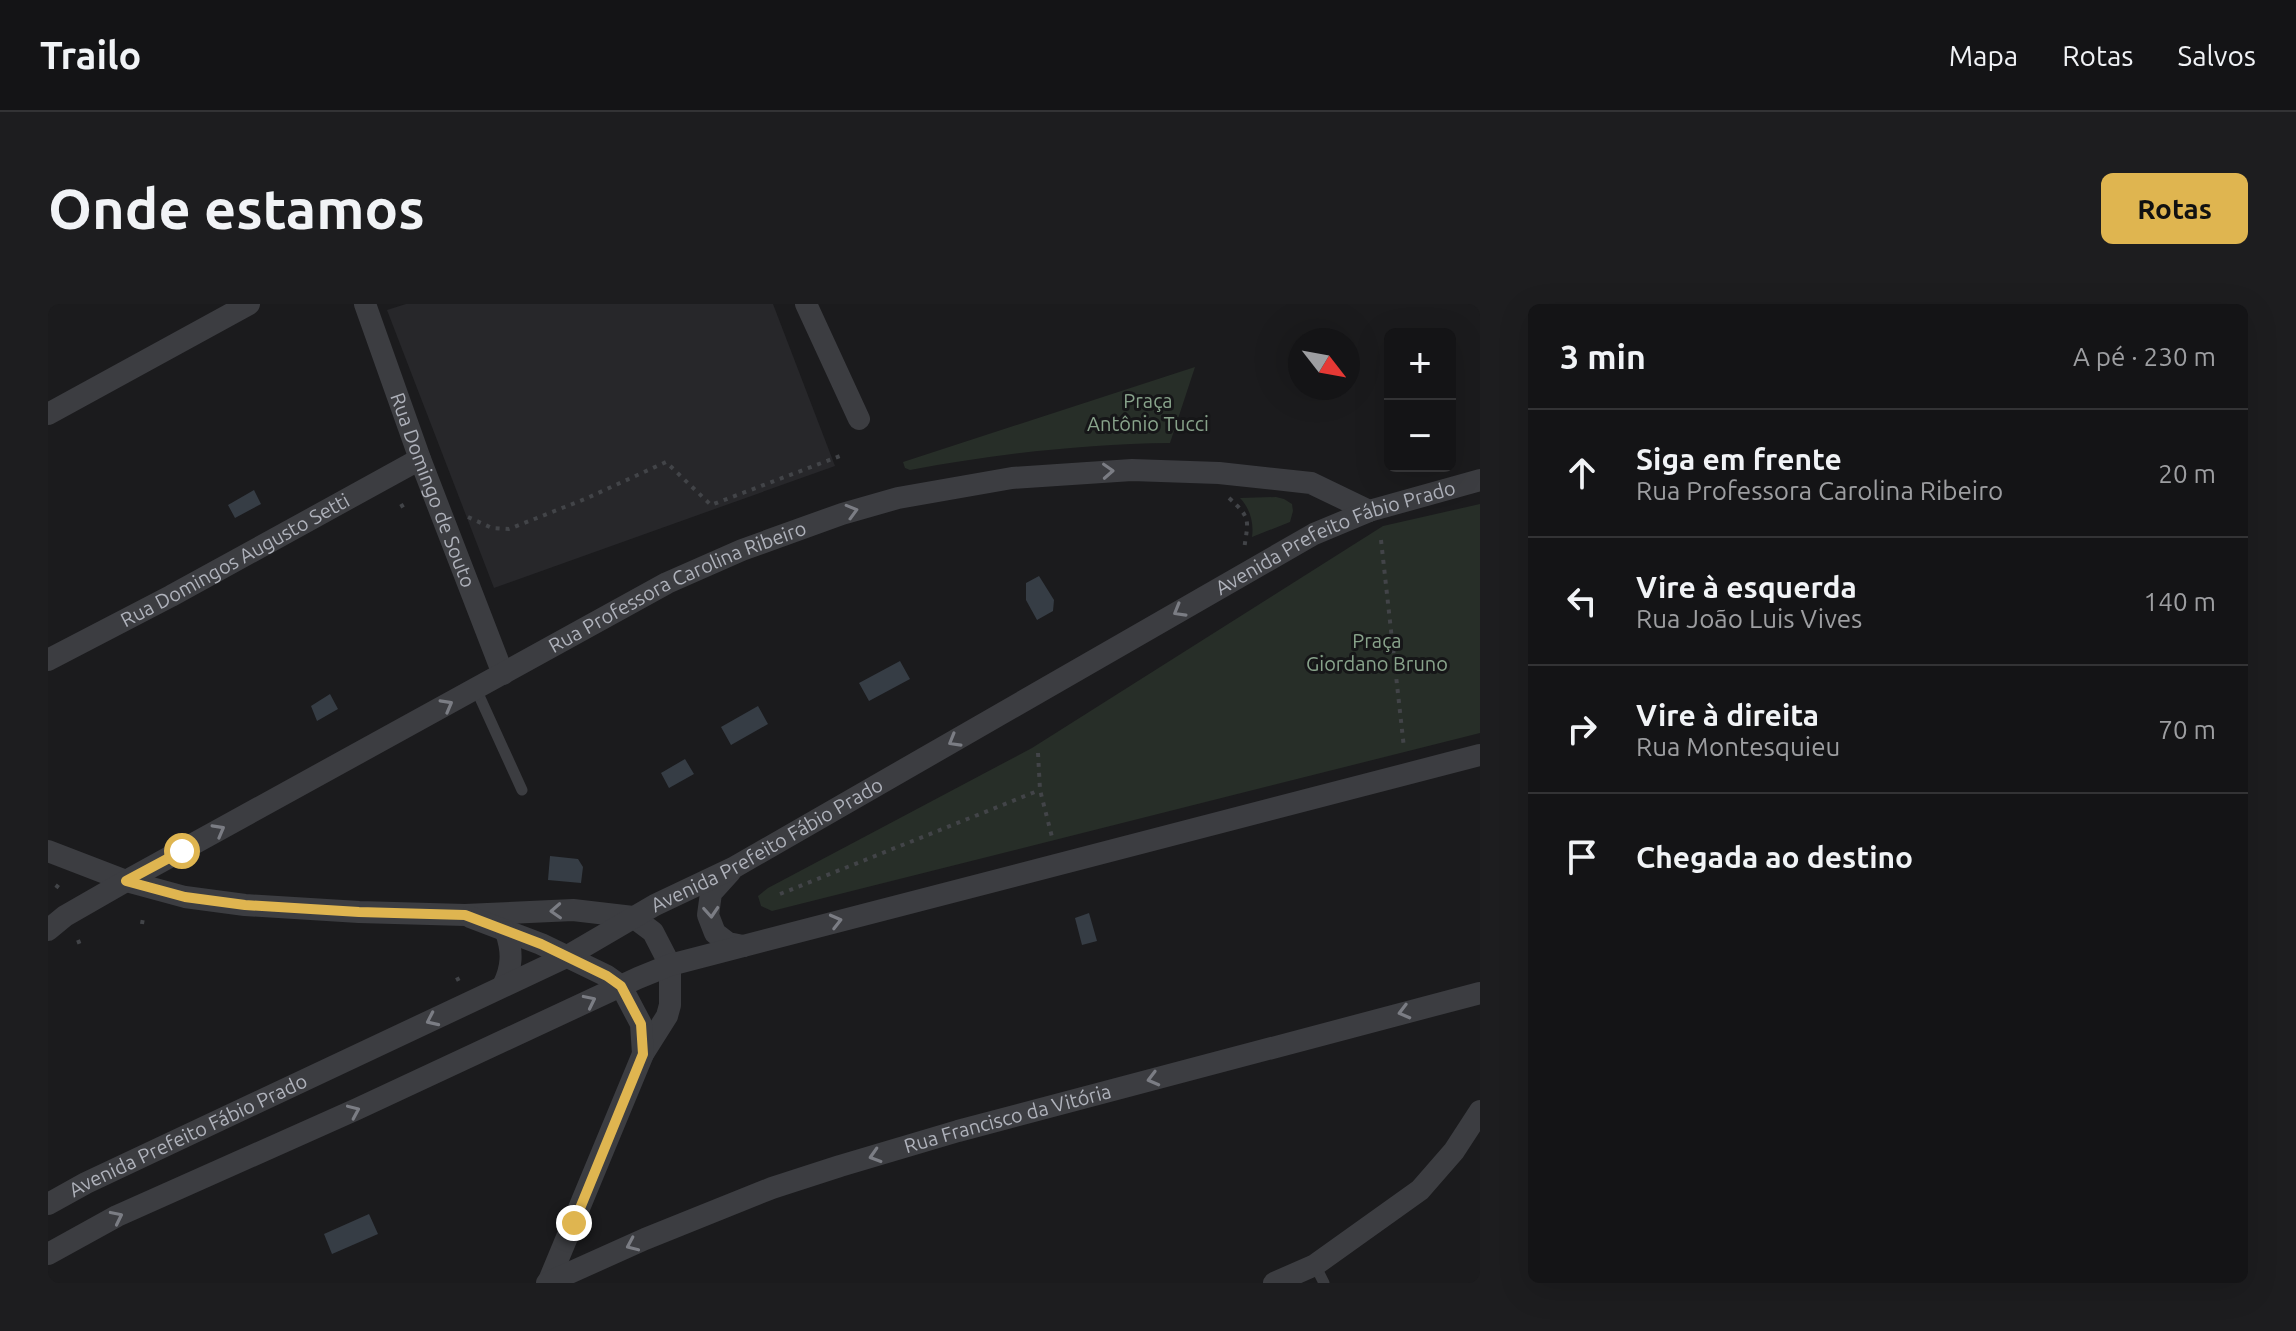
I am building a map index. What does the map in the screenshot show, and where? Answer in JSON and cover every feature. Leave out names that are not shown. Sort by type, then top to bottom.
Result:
[{"type":"street","points":[[48,414],[249,304]]},
{"type":"street","name":"Rua Domingo de Souto","points":[[365,304],[420,459],[503,674]]},
{"type":"street","points":[[806,304],[859,419]]},
{"type":"street","name":"Rua Domingos Augusto Setti","points":[[48,660],[420,459]]},
{"type":"street","name":"Rua Professora Carolina Ribeiro","points":[[48,930],[65,916],[126,881],[667,583],[742,550],[842,514],[898,498],[1012,478],[1132,470],[1219,473],[1311,483],[1369,511]]},
{"type":"street","name":"Avenida Prefeito Fábio Prado","points":[[48,1204],[86,1183],[566,957],[633,917],[733,868],[1302,541],[1369,511],[1480,480]]},
{"type":"street","name":"Avenida Prefeito Fábio Prado","points":[[48,1254],[117,1216],[670,965],[1480,755]]},
{"type":"street","points":[[48,851],[126,881],[185,897],[245,905],[359,912],[465,915],[573,910],[633,917],[653,932],[670,965],[667,1016],[643,1054],[548,1283]]},
{"type":"street","points":[[733,868],[711,893],[708,915],[715,933],[728,943],[743,946]]},
{"type":"street","points":[[465,915],[541,944],[621,986],[641,1024],[643,1054]]},
{"type":"street","points":[[503,986],[510,968],[512,947],[506,932]]},
{"type":"street","name":"Rua Francisco da Vitória","points":[[548,1283],[645,1239],[772,1188],[840,1166],[973,1127],[1480,993]]},
{"type":"street","points":[[1274,1283],[1320,1274],[1420,1190],[1454,1151],[1480,1111]]},
{"type":"lane","points":[[476,689],[522,790]]},
{"type":"path","points":[[459,512],[492,528],[509,529],[666,462],[711,505],[840,456]]},
{"type":"path","points":[[1229,498],[1248,521],[1244,552]]},
{"type":"path","points":[[1381,540],[1404,748]]},
{"type":"path","points":[[1038,753],[1040,790],[1052,837]]},
{"type":"path","points":[[780,894],[1040,790]]},
{"type":"shaded area","points":[[406,304],[773,304],[835,466],[494,588],[387,310]]},
{"type":"shaded area","points":[[254,490],[261,504],[235,518],[228,505]]},
{"type":"shaded area","points":[[1039,576],[1054,600],[1053,611],[1037,620],[1026,600],[1026,583]]},
{"type":"shaded area","points":[[900,661],[910,679],[869,701],[859,683]]},
{"type":"shaded area","points":[[330,694],[338,709],[317,721],[311,706]]},
{"type":"shaded area","points":[[758,706],[768,724],[731,745],[721,727]]},
{"type":"shaded area","points":[[685,759],[694,774],[669,788],[661,773]]},
{"type":"shaded area","points":[[550,856],[578,859],[583,867],[581,883],[548,880]]},
{"type":"shaded area","points":[[1089,913],[1097,941],[1082,945],[1075,918]]},
{"type":"shaded area","points":[[369,1214],[378,1234],[332,1254],[324,1234]]},
{"type":"green space","name":"Praça Antônio Tucci","points":[[1195,367],[1170,443],[1072,448],[910,470],[905,468],[903,462]]},
{"type":"green space","points":[[1276,497],[1292,504],[1290,522],[1252,537],[1250,516],[1240,498]]},
{"type":"green space","name":"Praça Giordano Bruno","points":[[1480,504],[1480,733],[772,911],[761,906],[758,896],[768,888],[1032,748],[1383,526]]},
{"type":"route","points":[[182,851],[126,881],[185,897],[245,905],[465,915],[541,944],[621,986],[641,1024],[643,1054],[574,1223]]}]
